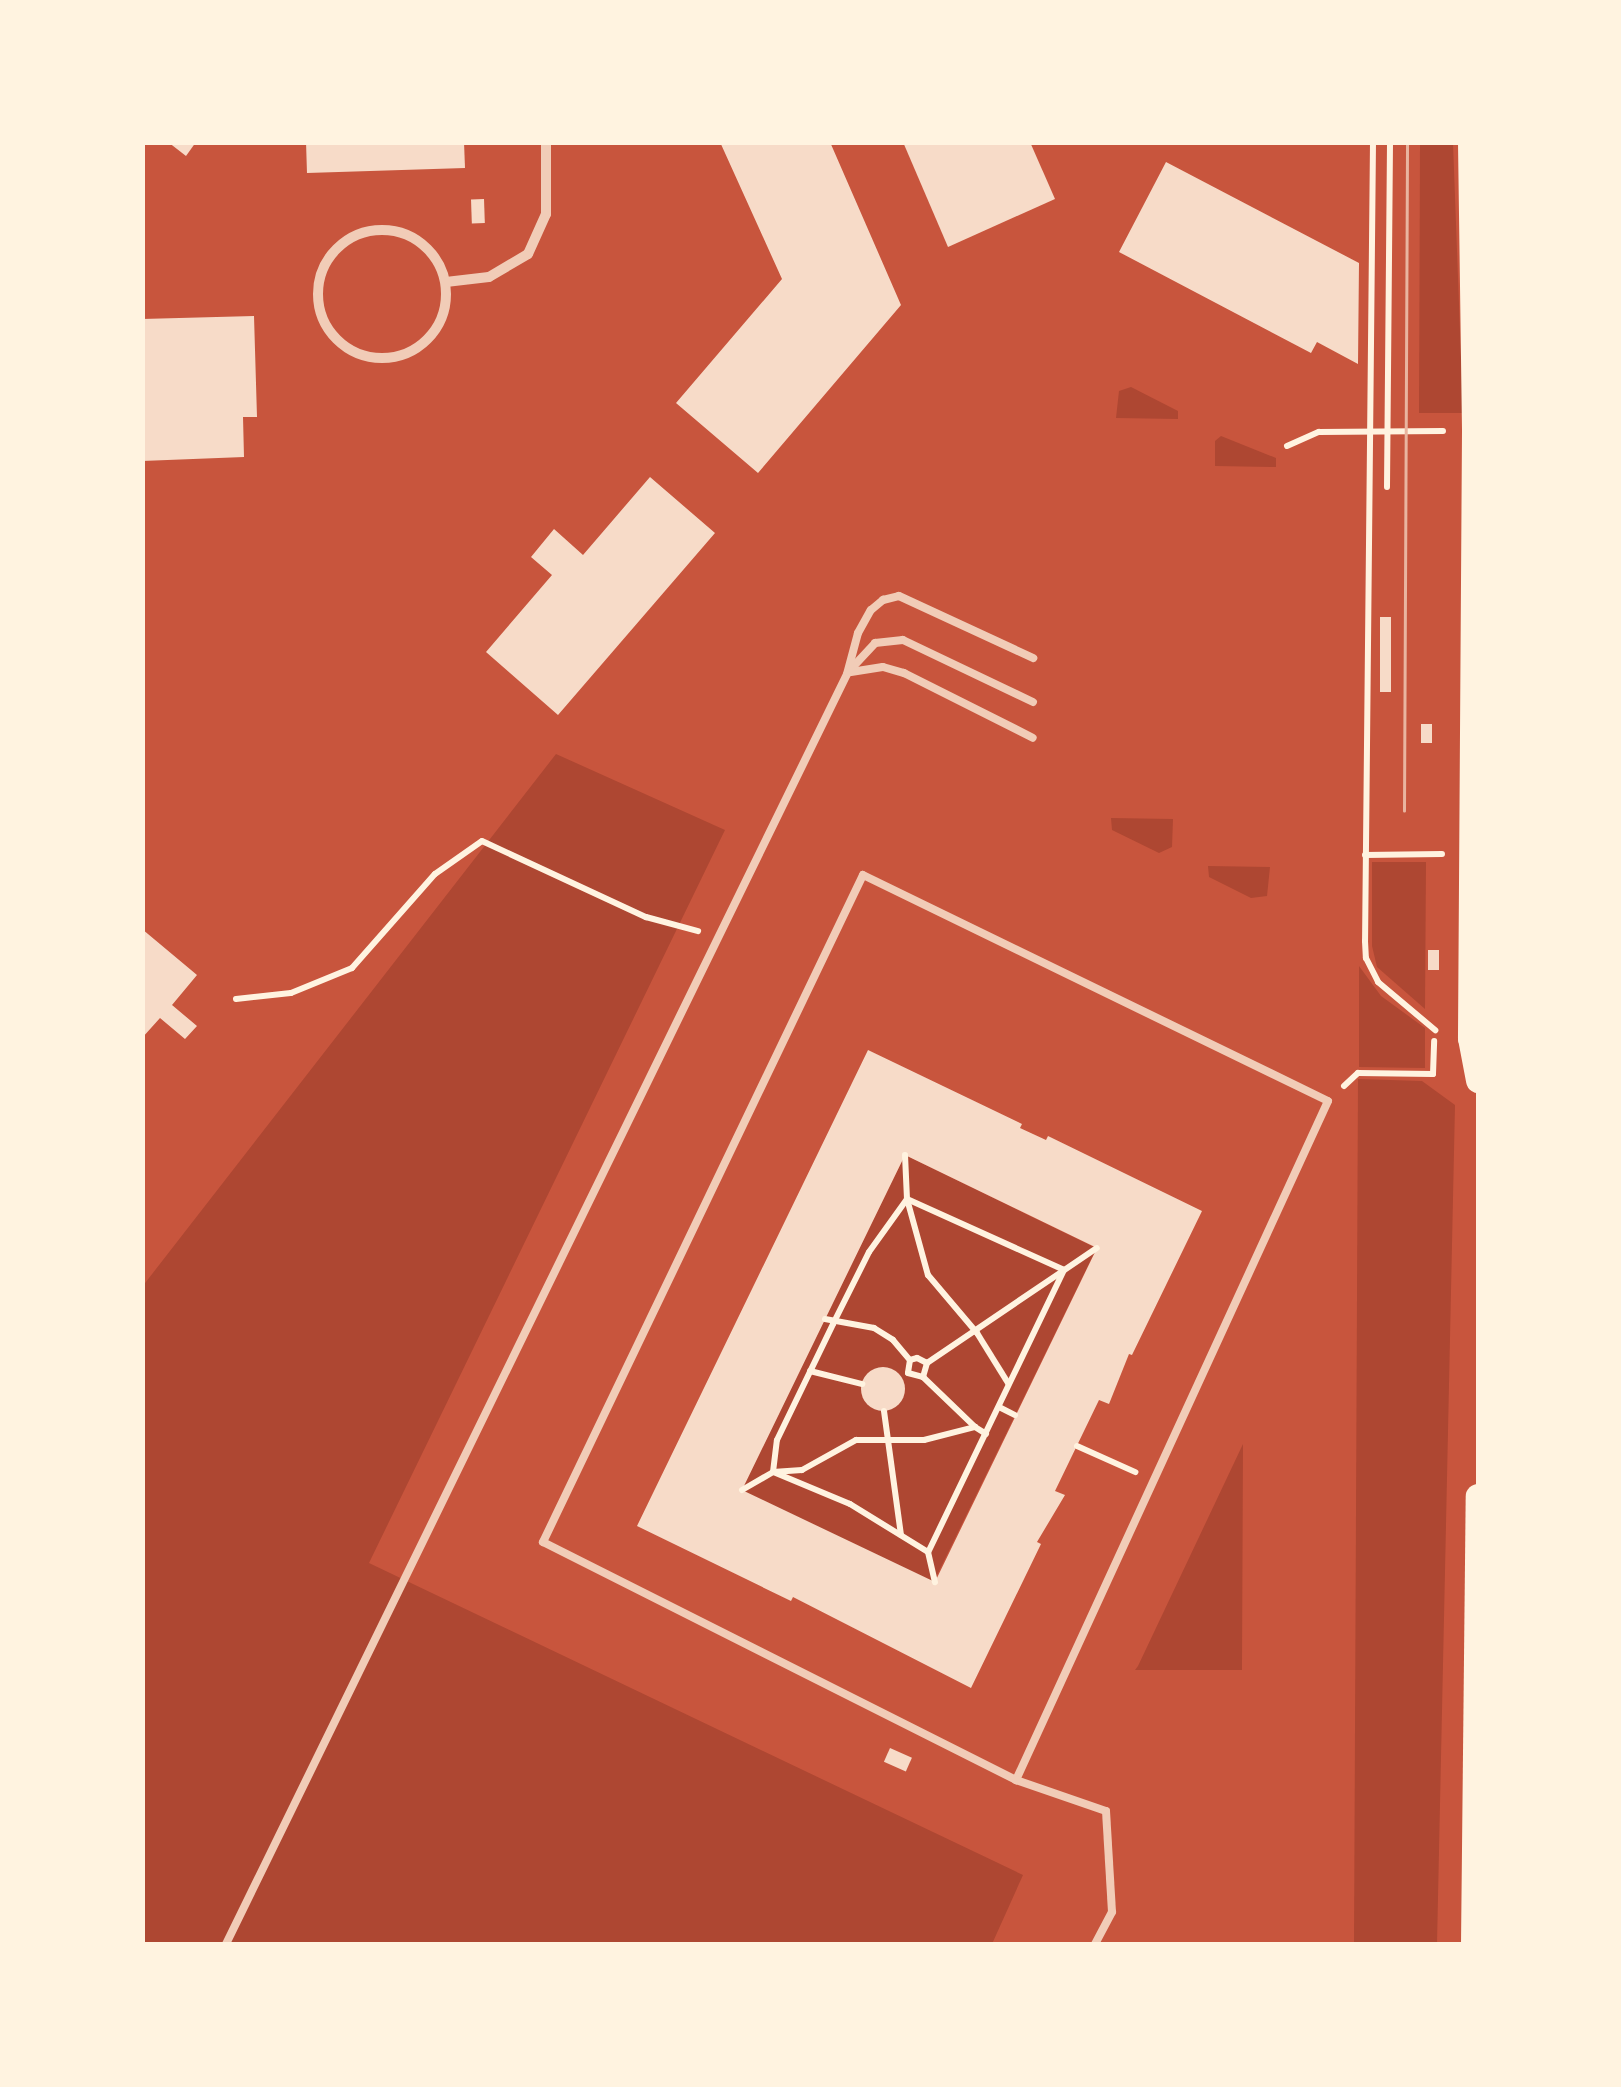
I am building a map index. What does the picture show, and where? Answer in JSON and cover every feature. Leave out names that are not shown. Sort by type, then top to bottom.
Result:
[{"type":"main road","points":[[1470,142],[1474,431],[1470,1038],[1478,1080]]},
{"type":"main road","points":[[1473,1944],[1478,1496]]},
{"type":"street","points":[[446,282],[489,277],[528,254],[546,214],[546,142]]},
{"type":"street","points":[[384,229],[406,233],[425,245],[446,282],[441,322],[412,351],[392,357],[353,351],[324,322],[320,279],[328,258],[343,242],[362,232],[384,229]]},
{"type":"lane","points":[[226,1944],[847,674],[858,634],[871,610],[883,600],[900,596],[1034,658]]},
{"type":"lane","points":[[847,674],[875,643],[903,640],[1033,702]]},
{"type":"lane","points":[[847,674],[863,666],[904,673],[1033,738]]},
{"type":"lane","points":[[1016,1780],[1328,1101],[864,875],[542,1542],[1016,1780],[1106,1811],[1112,1912],[1095,1944]]},
{"type":"path","points":[[1373,142],[1364,941],[1371,971],[1388,993],[1434,1028],[1448,1058]]},
{"type":"path","points":[[1387,487],[1390,142]]},
{"type":"path","points":[[1288,446],[1319,432],[1474,431]]},
{"type":"path","points":[[236,998],[292,993],[352,968],[435,874],[482,841],[646,917],[718,937]]},
{"type":"path","points":[[1365,855],[1472,854]]},
{"type":"path","points":[[1358,1073],[1433,1074]]},
{"type":"path","points":[[905,1155],[906,1199],[928,1275],[974,1330],[1008,1384]]},
{"type":"path","points":[[906,1199],[1064,1270]]},
{"type":"path","points":[[773,1472],[777,1440],[810,1372],[829,1321],[869,1252],[906,1199]]},
{"type":"path","points":[[923,1377],[926,1363],[1029,1298],[1097,1248]]},
{"type":"path","points":[[934,1582],[928,1552],[1064,1270]]},
{"type":"path","points":[[829,1321],[874,1328],[893,1340],[910,1360]]},
{"type":"path","points":[[910,1360],[920,1358],[926,1363]]},
{"type":"path","points":[[910,1360],[904,1376],[923,1377],[986,1434]]},
{"type":"path","points":[[810,1372],[862,1384]]},
{"type":"path","points":[[998,1407],[1016,1416]]},
{"type":"path","points":[[884,1410],[901,1536]]},
{"type":"path","points":[[742,1490],[773,1472],[802,1470],[856,1440],[924,1440],[975,1427]]},
{"type":"path","points":[[1077,1446],[1153,1481]]},
{"type":"path","points":[[773,1472],[850,1504],[928,1552]]},
{"type":"shaded area","points":[[1420,143],[1453,143],[1463,413],[1419,413]]},
{"type":"shaded area","points":[[1131,387],[1178,411],[1178,419],[1116,418],[1119,391]]},
{"type":"shaded area","points":[[1221,436],[1276,458],[1276,467],[1215,466],[1215,441]]},
{"type":"shaded area","points":[[556,754],[725,830],[369,1563],[1023,1875],[992,1944],[143,1944],[142,1287]]},
{"type":"shaded area","points":[[1111,818],[1173,819],[1172,847],[1159,853],[1112,830]]},
{"type":"shaded area","points":[[1372,862],[1426,862],[1425,1009],[1377,967],[1372,946]]},
{"type":"shaded area","points":[[1208,866],[1270,867],[1267,896],[1251,898],[1209,877]]},
{"type":"shaded area","points":[[1359,966],[1381,996],[1425,1028],[1425,1068],[1359,1067]]},
{"type":"shaded area","points":[[1358,1079],[1422,1081],[1455,1105],[1437,1944],[1354,1944]]},
{"type":"shaded area","points":[[905,1155],[1096,1248],[933,1584],[741,1490]]},
{"type":"shaded area","points":[[1243,1444],[1242,1670],[1135,1670],[1138,1666]]},
{"type":"building","points":[[168,142],[196,142],[186,156]]},
{"type":"building","points":[[306,142],[464,142],[465,168],[307,173]]},
{"type":"building","points":[[720,142],[830,142],[901,305],[758,473],[676,403],[782,279]]},
{"type":"building","points":[[903,142],[1030,142],[1055,199],[948,247]]},
{"type":"building","points":[[1166,162],[1359,263],[1358,364],[1317,342],[1311,353],[1119,252]]},
{"type":"building","points":[[471,199],[484,199],[485,223],[472,223]]},
{"type":"building","points":[[254,316],[257,417],[243,417],[244,457],[142,461],[142,319]]},
{"type":"building","points":[[650,477],[715,533],[558,715],[486,652],[552,575],[531,557],[554,529],[583,555]]},
{"type":"building","points":[[1380,617],[1391,617],[1391,692],[1380,692]]},
{"type":"building","points":[[1421,724],[1432,724],[1432,743],[1421,743]]},
{"type":"building","points":[[142,929],[197,975],[172,1005],[197,1026],[185,1039],[160,1018],[142,1038]]},
{"type":"building","points":[[1428,950],[1439,950],[1439,970],[1428,970]]},
{"type":"building","points":[[868,1050],[1022,1124],[1020,1128],[1046,1140],[1048,1136],[1202,1211],[1132,1355],[1129,1354],[1109,1404],[1099,1400],[1055,1491],[1065,1495],[1037,1542],[1041,1544],[971,1688],[793,1597],[791,1601],[637,1526]],"holes":[[[905,1155],[1097,1248],[935,1582],[742,1490]]]},
{"type":"building","points":[[883,1367],[898,1374],[905,1389],[898,1404],[883,1411],[868,1404],[861,1389],[868,1374]]},
{"type":"building","points":[[890,1748],[912,1758],[906,1771],[884,1762]]},
{"type":"tram line","points":[[1404,811],[1407,142]]}]
